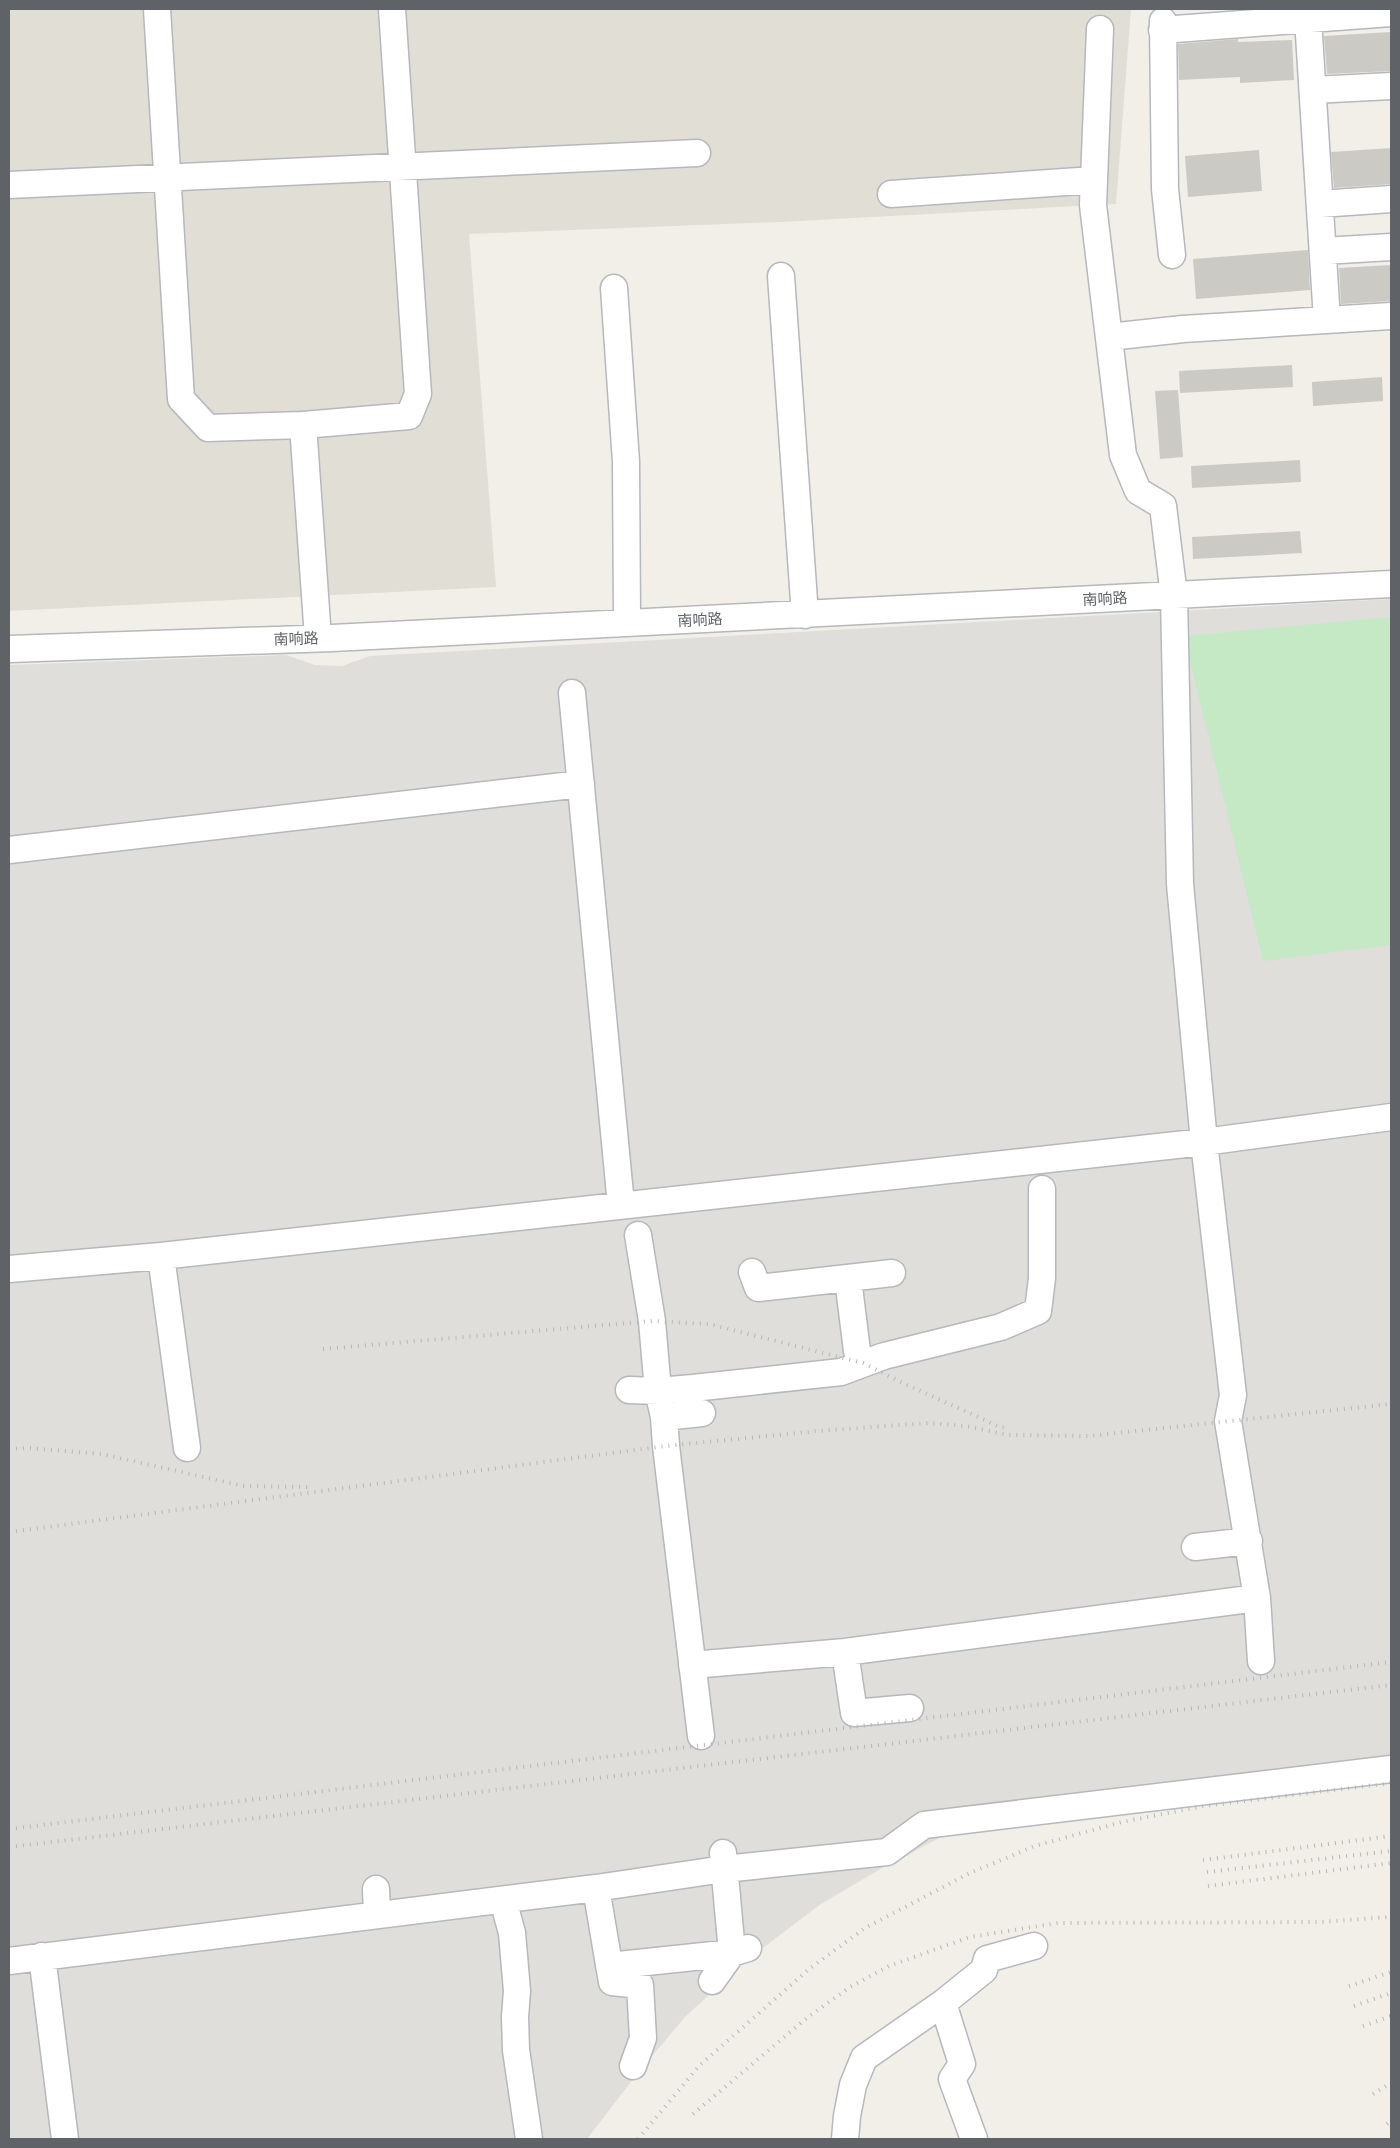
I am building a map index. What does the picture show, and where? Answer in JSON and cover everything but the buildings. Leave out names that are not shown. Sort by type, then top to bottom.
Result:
[{"type":"street","points":[[157,9],[181,399],[208,428],[303,425],[409,416],[418,394],[392,9]]},
{"type":"street","points":[[1172,256],[1165,189],[1162,25],[1308,19],[1391,13]]},
{"type":"street","points":[[1308,19],[1327,320]]},
{"type":"street","points":[[1100,28],[1093,205],[1123,455],[1138,491],[1163,506],[1174,596],[1180,884],[1204,1142],[1233,1395],[1228,1421],[1257,1598],[1261,1661]]},
{"type":"street","points":[[1313,90],[1391,86]]},
{"type":"street","points":[[9,185],[697,153]]},
{"type":"street","points":[[891,194],[1094,180]]},
{"type":"street","points":[[1320,204],[1391,199]]},
{"type":"street","points":[[1323,251],[1391,247]]},
{"type":"street","points":[[781,276],[805,615]]},
{"type":"street","points":[[614,288],[626,462],[627,618]]},
{"type":"street","points":[[1109,337],[1183,329],[1391,316]]},
{"type":"street","points":[[303,425],[318,638]]},
{"type":"street","name":"南响路","points":[[9,649],[318,638],[805,615],[1391,584]]},
{"type":"street","points":[[572,693],[621,1205]]},
{"type":"street","points":[[9,850],[581,784]]},
{"type":"street","points":[[9,1269],[161,1256],[1204,1142],[1391,1117]]},
{"type":"street","points":[[629,1390],[658,1391],[841,1372],[863,1363],[1001,1327],[1038,1310],[1042,1278],[1042,1189]]},
{"type":"street","points":[[638,1235],[652,1320],[658,1391],[664,1417],[700,1736]]},
{"type":"street","points":[[161,1256],[187,1448]]},
{"type":"street","points":[[752,1272],[758,1288],[848,1279],[892,1272]]},
{"type":"street","points":[[848,1279],[857,1351],[863,1363]]},
{"type":"street","points":[[664,1417],[702,1414]]},
{"type":"street","points":[[1195,1547],[1249,1541]]},
{"type":"street","points":[[692,1665],[828,1647],[1257,1598]]},
{"type":"street","points":[[828,1647],[854,1713],[910,1708]]},
{"type":"street","points":[[9,1960],[596,1888],[724,1860],[887,1852],[924,1825],[1391,1769]]},
{"type":"street","points":[[724,1860],[740,1950]]},
{"type":"street","points":[[596,1888],[612,1982],[640,1985],[643,2038],[633,2066]]},
{"type":"street","points":[[376,1889],[377,1915]]},
{"type":"street","points":[[503,1900],[512,1933],[517,1991],[516,2050],[529,2139]]},
{"type":"street","points":[[846,2139],[847,2116],[853,2085],[864,2058],[943,2003],[984,1970],[987,1959],[1034,1946]]},
{"type":"street","points":[[609,1966],[740,1950]]},
{"type":"street","points":[[712,1981],[740,1950]]},
{"type":"street","points":[[42,1956],[65,2139]]},
{"type":"street","points":[[943,2003],[962,2064],[952,2079],[974,2139]]},
{"type":"shaded area","points":[[9,9],[1131,9],[1116,204],[779,222],[469,234],[496,587],[9,611]]},
{"type":"shaded area","points":[[1391,599],[1391,1773],[965,1825],[887,1865],[821,1904],[748,1959],[685,2017],[637,2074],[587,2139],[9,2139],[9,665],[286,655],[315,665],[342,666],[370,656]]},
{"type":"green space","points":[[1391,617],[1391,945],[1263,961],[1184,636]]},
{"type":"railway","points":[[323,1349],[652,1321],[709,1324],[863,1363],[1000,1427],[1008,1428]]},
{"type":"railway","points":[[9,1532],[666,1446],[818,1431],[928,1423],[965,1426],[1009,1435],[1089,1436],[1391,1404]]},
{"type":"railway","points":[[9,1449],[27,1448],[102,1454],[243,1486],[311,1487]]},
{"type":"railway","points":[[9,1829],[1391,1662]]},
{"type":"railway","points":[[9,1847],[1391,1685]]},
{"type":"railway","points":[[638,2139],[699,2066],[809,1969],[865,1928],[970,1873],[1035,1846],[1122,1822],[1204,1806],[1391,1783]]},
{"type":"railway","points":[[1203,1860],[1391,1836]]},
{"type":"railway","points":[[1207,1872],[1391,1851]]},
{"type":"railway","points":[[1208,1886],[1391,1863]]},
{"type":"railway","points":[[693,2114],[808,2017],[850,1987],[889,1966],[970,1937],[1058,1923],[1319,1922],[1391,1917]]},
{"type":"railway","points":[[1349,1986],[1391,1972]]},
{"type":"railway","points":[[1354,2006],[1391,1993]]},
{"type":"railway","points":[[1363,2026],[1391,2016]]},
{"type":"railway","points":[[1373,2094],[1391,2083]]},
{"type":"railway","points":[[1387,2124],[1391,2121]]}]
